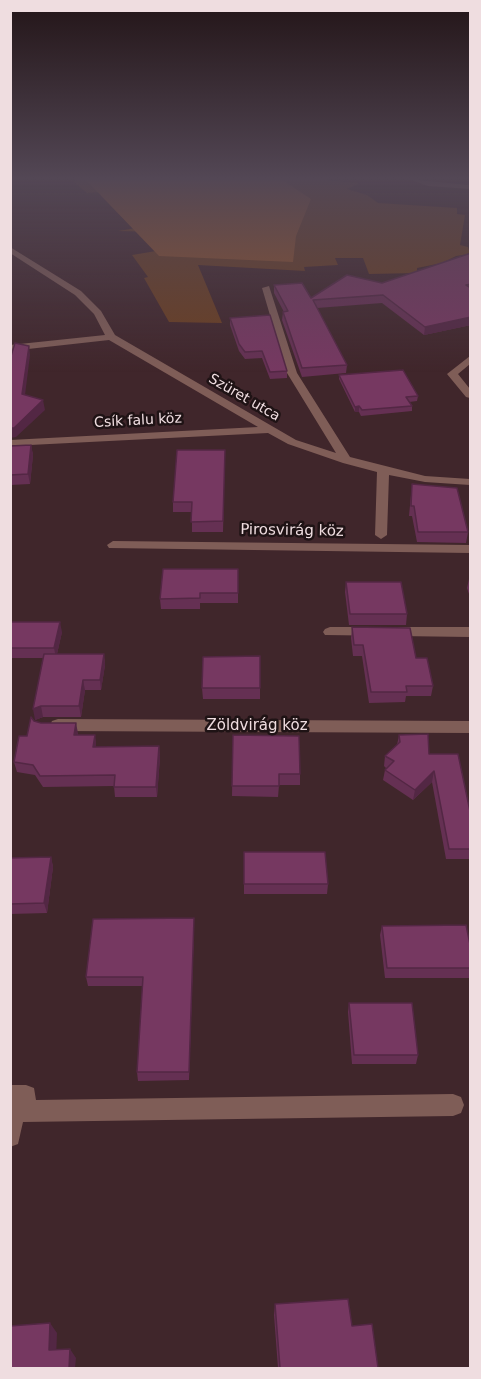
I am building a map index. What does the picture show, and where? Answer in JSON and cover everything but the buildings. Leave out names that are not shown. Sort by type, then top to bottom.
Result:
[{"type":"street","points":[[10,249],[78,293],[98,313],[111,337],[10,348]]},
{"type":"street","points":[[266,288],[292,373],[348,461]]},
{"type":"street","name":"Szüret utca","points":[[111,337],[267,430],[292,442],[383,470],[425,479],[471,482]]},
{"type":"street","points":[[471,359],[452,374],[471,395]]},
{"type":"street","name":"Csík falu köz","points":[[10,443],[267,430]]},
{"type":"street","points":[[381,536],[383,470]]},
{"type":"street","name":"Pirosvirág köz","points":[[112,545],[471,549]]},
{"type":"street","points":[[330,632],[471,632]]},
{"type":"street","name":"Zöldvirág köz","points":[[43,725],[471,727]]},
{"type":"street","points":[[10,1136],[17,1103],[453,1105]]},
{"type":"shaded area","points":[[147,243],[295,243],[293,262],[159,256]]},
{"type":"shaded area","points":[[157,243],[460,243],[468,247],[470,254],[417,268],[417,273],[369,274],[363,258],[335,258],[338,265],[304,267],[305,271],[198,265],[222,323],[169,322],[144,278],[148,277],[132,255],[156,251]]}]
